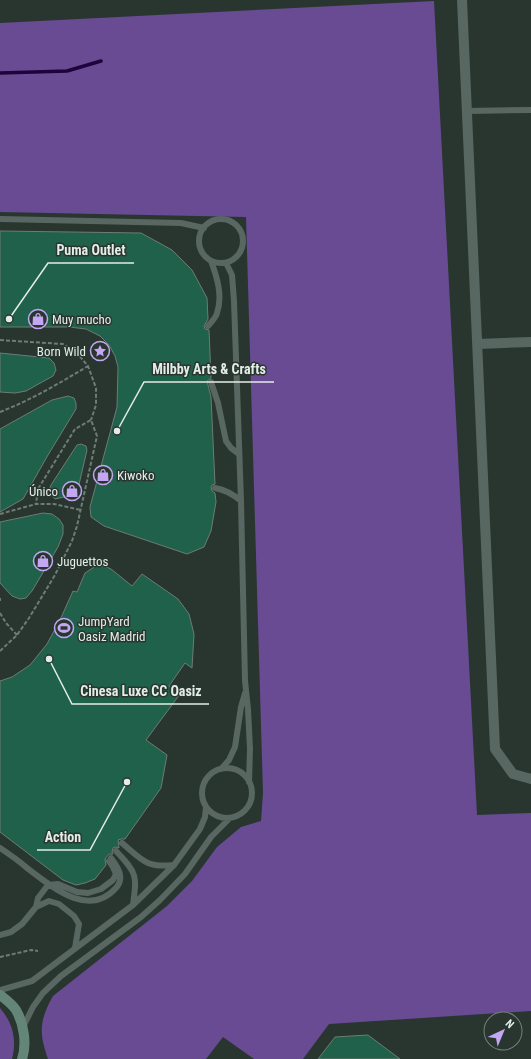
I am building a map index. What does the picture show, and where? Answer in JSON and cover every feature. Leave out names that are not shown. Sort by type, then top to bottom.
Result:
[{"type":"street","points":[[462,0],[495,749],[513,774],[531,779]]},
{"type":"street","points":[[478,344],[531,342]]},
{"type":"street","points":[[0,995],[16,1010],[22,1028],[24,1057]]},
{"type":"lane","points":[[467,111],[531,110]]},
{"type":"lane","points":[[0,219],[181,223],[204,228]]},
{"type":"lane","points":[[222,219],[235,224],[242,236],[243,243],[238,256],[226,263],[211,261],[201,250],[199,242],[200,235],[204,228],[208,223],[222,219]]},
{"type":"lane","points":[[208,326],[217,314],[220,297],[216,276],[211,261]]},
{"type":"lane","points":[[226,263],[232,275],[234,301],[241,501],[245,691],[248,709],[250,749],[249,782]]},
{"type":"lane","points":[[211,382],[218,403],[226,441],[239,454]]},
{"type":"lane","points":[[215,488],[232,494],[241,501]]},
{"type":"lane","points":[[230,818],[221,817],[206,807],[203,801],[203,787],[210,775],[222,768],[229,760],[236,747],[241,708],[245,691]]},
{"type":"lane","points":[[22,1028],[33,1007],[43,993],[61,976],[141,917],[160,900],[185,874],[211,837],[230,818],[241,813],[249,805],[252,797],[252,789],[244,775],[238,770],[222,768]]},
{"type":"lane","points":[[0,990],[32,981],[133,905],[174,865],[200,829],[205,817],[206,807]]},
{"type":"lane","points":[[122,843],[149,864],[161,867],[174,865]]},
{"type":"lane","points":[[0,848],[48,885],[58,884],[77,892],[88,893],[101,889],[113,880],[116,874],[110,860]]},
{"type":"lane","points":[[116,852],[130,866],[135,877],[133,905]]},
{"type":"lane","points":[[36,907],[38,898],[48,885]]},
{"type":"lane","points":[[0,935],[11,932],[22,924],[36,907],[48,901],[59,904],[74,916],[79,924],[76,948]]},
{"type":"path","points":[[0,340],[63,344],[77,353],[88,366],[96,388],[96,405],[91,420],[97,436],[72,541],[59,568],[17,635],[0,651]]},
{"type":"path","points":[[0,412],[57,385],[88,366]]},
{"type":"path","points":[[36,504],[38,489],[75,429],[91,420]]},
{"type":"path","points":[[0,514],[36,504],[54,504],[80,510]]},
{"type":"path","points":[[0,613],[6,623],[17,635]]},
{"type":"path","points":[[0,957],[31,950],[38,951]]},
{"type":"shaded area","points":[[434,1],[477,815],[531,813],[531,1011],[483,1011],[483,1014],[329,1024],[303,1059],[254,1059],[223,1037],[206,1059],[48,1059],[43,1042],[42,1027],[45,1013],[53,996],[167,906],[192,881],[217,847],[241,827],[261,821],[263,793],[246,217],[0,212],[0,23]]},
{"type":"shaded area","points":[[0,1008],[8,1020],[13,1032],[14,1045],[12,1059],[0,1059]]},
{"type":"building","points":[[0,231],[141,233],[172,250],[192,270],[207,298],[208,319],[204,326],[205,329],[209,330],[211,378],[207,381],[211,397],[215,484],[211,487],[212,491],[215,493],[216,502],[211,531],[204,547],[187,554],[104,526],[91,517],[90,507],[117,407],[118,367],[115,356],[109,345],[100,336],[86,329],[69,327],[0,327]]},
{"type":"building","points":[[0,353],[49,358],[54,363],[56,370],[53,376],[26,391],[15,393],[0,392]]},
{"type":"building","points":[[68,396],[74,398],[76,409],[23,499],[0,512],[0,429],[52,400]]},
{"type":"building","points":[[81,444],[86,446],[87,450],[77,493],[55,499],[50,494],[49,490],[51,485],[77,445]]},
{"type":"building","points":[[43,513],[52,514],[59,519],[63,525],[63,534],[58,547],[32,591],[26,598],[20,599],[12,596],[0,583],[0,522]]},
{"type":"building","points":[[96,566],[104,566],[111,569],[132,586],[142,574],[178,599],[189,614],[194,634],[192,668],[185,663],[169,686],[180,694],[146,740],[167,755],[161,788],[125,839],[118,840],[119,848],[113,848],[113,854],[109,854],[105,859],[106,865],[95,879],[76,885],[63,880],[0,832],[0,681],[12,677],[30,665],[47,644],[73,591],[77,592],[85,573]]},
{"type":"building","points":[[368,1035],[400,1059],[318,1059],[335,1037]]},
{"type":"waterway","points":[[0,73],[67,71],[101,61]]},
{"type":"place","name":"Puma Outlet","points":[[9,319]]},
{"type":"place","name":"Muy mucho","points":[[38,319]]},
{"type":"place","name":"Born Wild","points":[[100,351]]},
{"type":"place","name":"Milbby Arts & Crafts","points":[[117,431]]},
{"type":"place","name":"Kiwoko","points":[[103,475]]},
{"type":"place","name":"Único","points":[[72,491]]},
{"type":"place","name":"Juguettos","points":[[43,561]]},
{"type":"place","name":"JumpYard Oasiz Madrid","points":[[64,628]]},
{"type":"place","name":"Cinesa Luxe CC Oasiz","points":[[49,659]]},
{"type":"place","name":"Action","points":[[127,782]]}]
